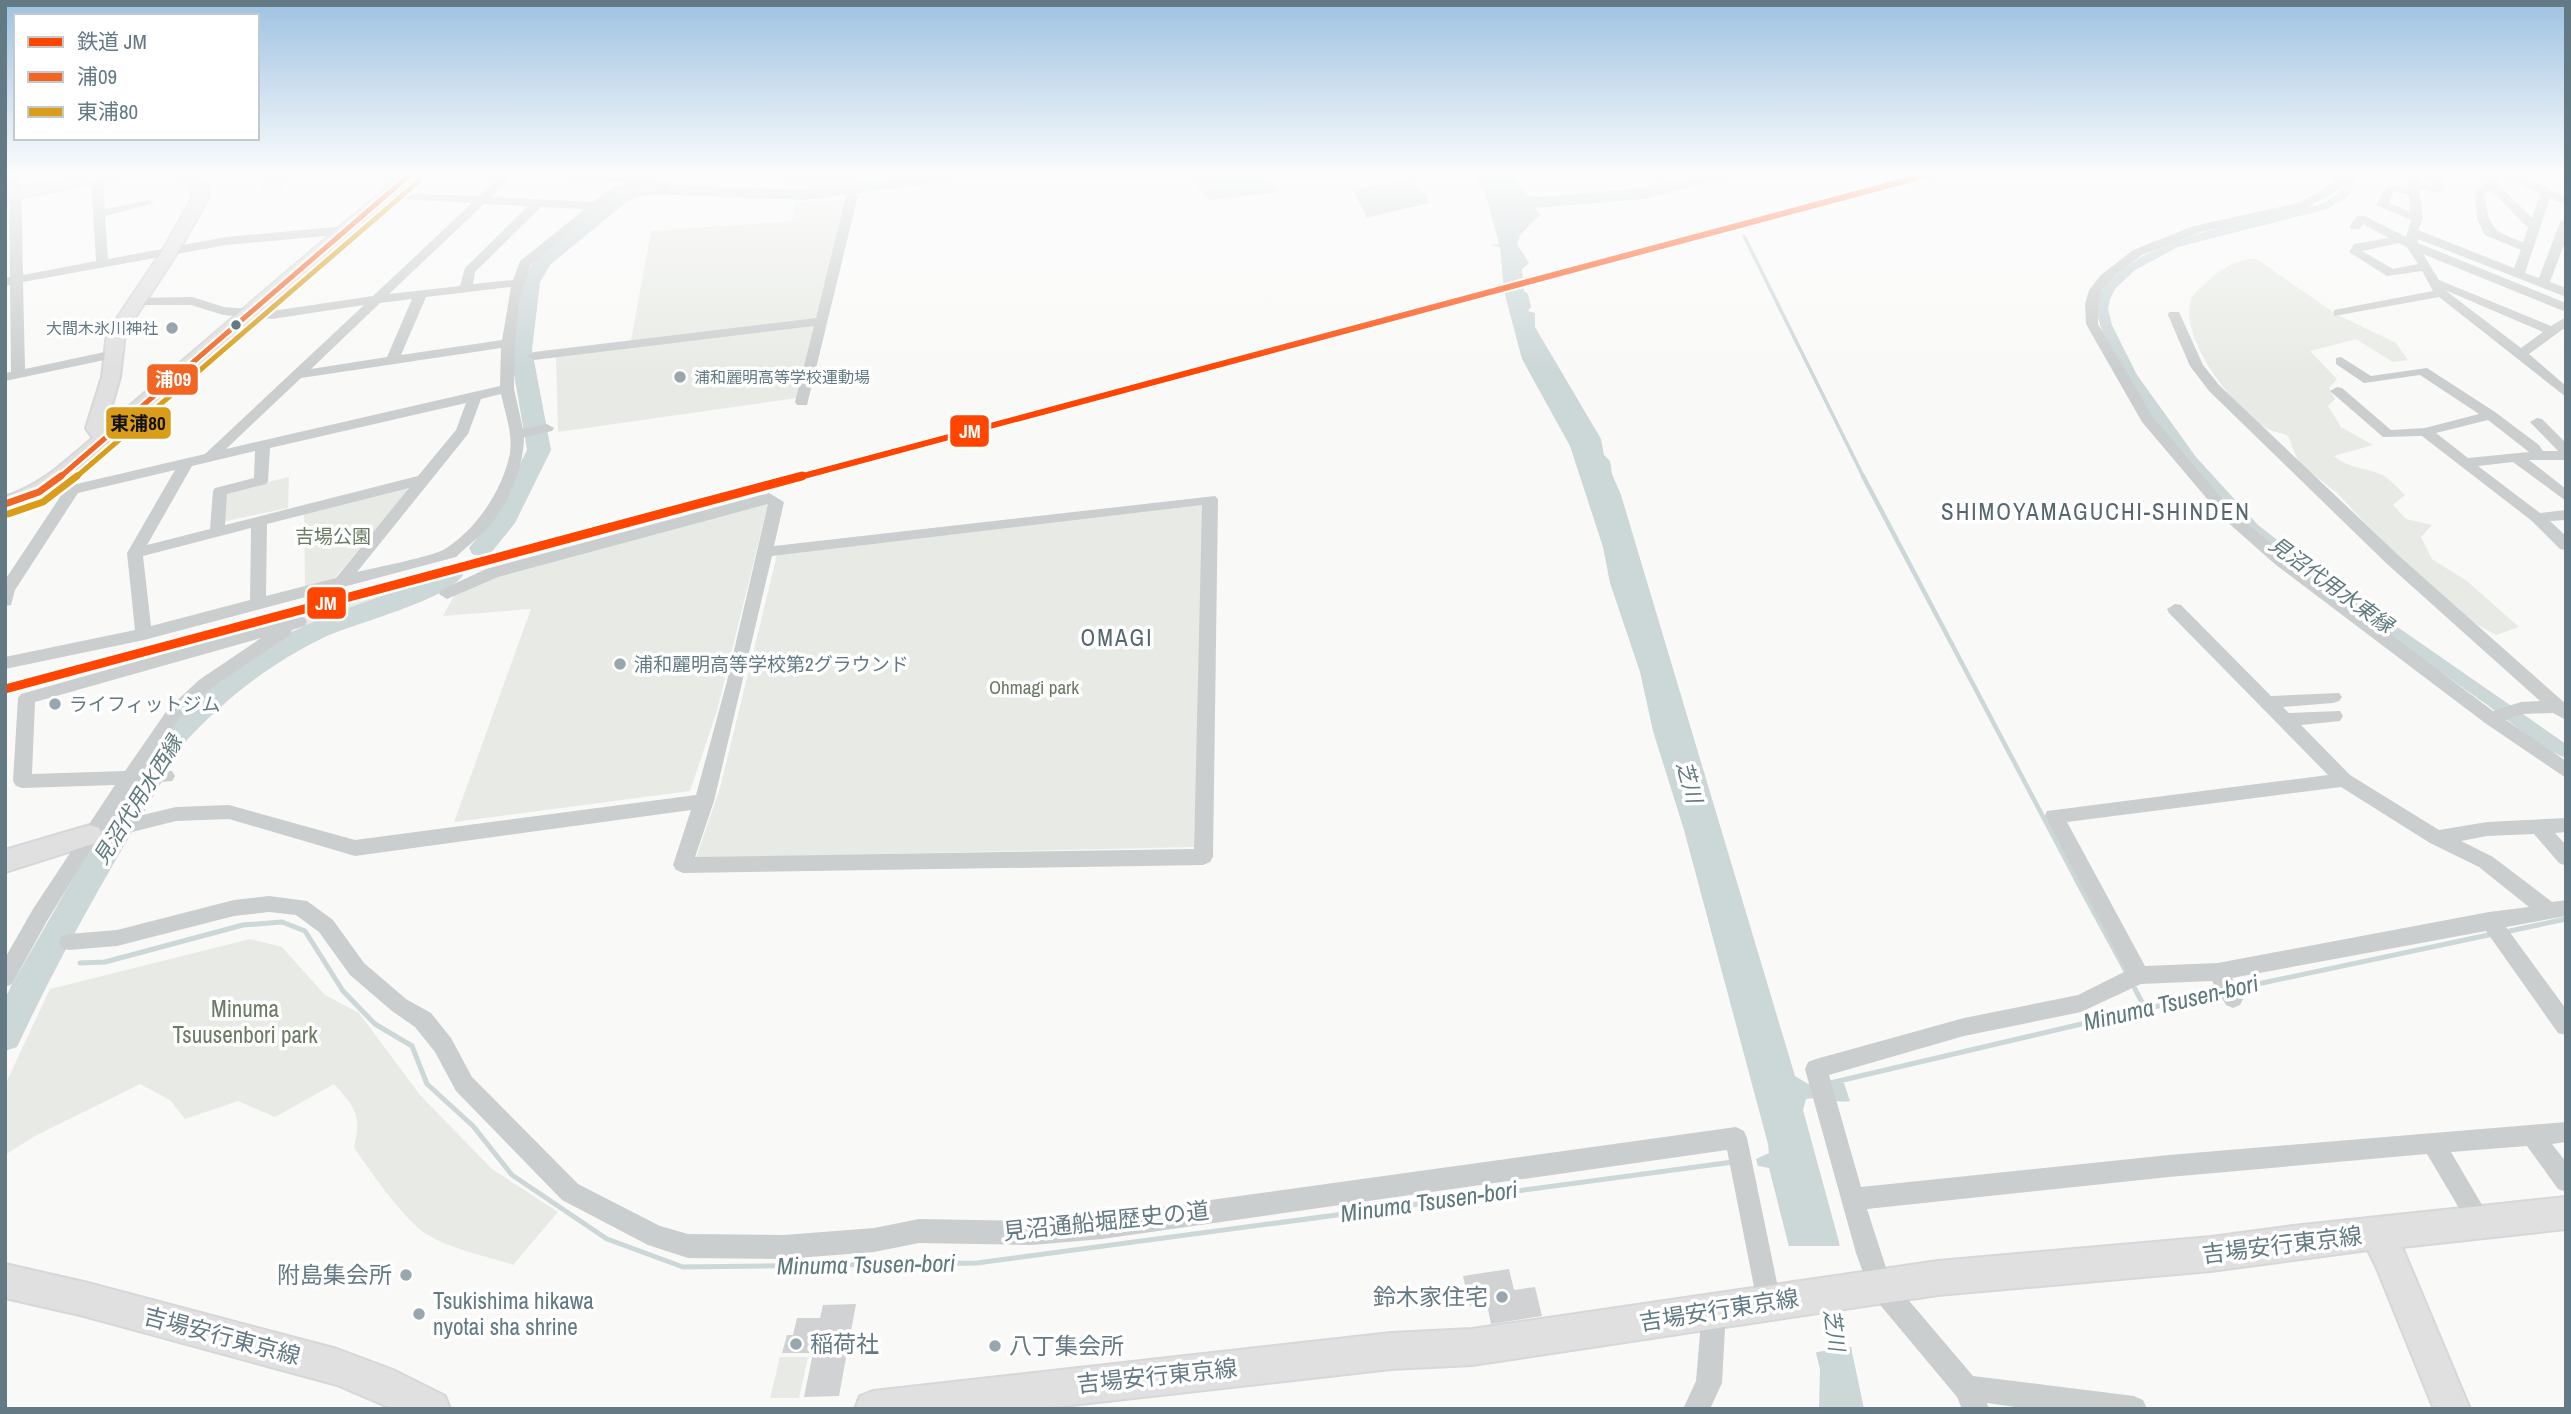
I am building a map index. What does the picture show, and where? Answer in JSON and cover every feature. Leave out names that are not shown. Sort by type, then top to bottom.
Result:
[{"type":"street","points":[[11,239],[12,375],[114,354]]},
{"type":"street","points":[[101,239],[102,263]]},
{"type":"street","points":[[107,437],[96,428],[111,377],[116,332],[177,239]]},
{"type":"street","points":[[11,281],[171,250],[247,239]]},
{"type":"street","points":[[11,503],[54,482],[336,239]]},
{"type":"street","points":[[210,457],[440,239]]},
{"type":"street","points":[[466,290],[468,271],[501,239]]},
{"type":"street","points":[[5,663],[144,634],[450,553],[489,517],[506,485],[517,452],[517,434],[507,389],[508,343],[517,284],[524,264],[553,239]]},
{"type":"street","points":[[802,402],[841,239]]},
{"type":"street","points":[[2169,239],[2125,261],[2096,287],[2091,310],[2092,324],[2147,419],[2230,517],[2282,561],[2501,715],[2566,771]]},
{"type":"street","points":[[2408,239],[2441,293],[2521,354],[2566,393]]},
{"type":"street","points":[[2408,239],[2566,308]]},
{"type":"street","points":[[2424,267],[2391,273],[2355,252],[2358,247],[2408,239],[2519,274],[2566,293]]},
{"type":"street","points":[[2519,274],[2532,239]]},
{"type":"street","points":[[2535,239],[2558,248]]},
{"type":"street","points":[[2543,284],[2561,239]]},
{"type":"street","points":[[2434,281],[2553,331]]},
{"type":"street","points":[[137,301],[192,301],[223,311],[272,315],[517,284]]},
{"type":"street","points":[[2339,313],[2441,293]]},
{"type":"street","points":[[392,360],[420,296]]},
{"type":"street","points":[[2174,315],[2197,366],[2214,388],[2385,552],[2561,710]]},
{"type":"street","points":[[534,356],[821,321]]},
{"type":"street","points":[[2521,354],[2566,321]]},
{"type":"street","points":[[296,375],[508,343]]},
{"type":"street","points":[[2341,361],[2369,380],[2422,370],[2490,415],[2534,448],[2538,455]]},
{"type":"street","points":[[11,503],[507,389]]},
{"type":"street","points":[[2337,391],[2388,434],[2425,432],[2490,415]]},
{"type":"street","points":[[341,582],[463,431],[476,395]]},
{"type":"street","points":[[2536,422],[2566,453]]},
{"type":"street","points":[[517,434],[547,428]]},
{"type":"street","points":[[2425,432],[2537,518],[2566,545]]},
{"type":"street","points":[[217,532],[220,491],[261,481],[263,444]]},
{"type":"street","points":[[2465,463],[2514,456],[2566,453]]},
{"type":"street","points":[[2514,456],[2566,496]]},
{"type":"street","points":[[144,634],[135,553],[187,462]]},
{"type":"street","points":[[135,553],[422,480]]},
{"type":"street","points":[[5,601],[7,590],[73,489]]},
{"type":"street","points":[[447,594],[492,573],[768,498],[776,502],[765,552],[705,802],[683,865],[1203,857],[1210,499],[765,552]]},
{"type":"street","points":[[2537,518],[2566,515]]},
{"type":"street","points":[[257,604],[259,521]]},
{"type":"street","points":[[2175,610],[2344,780],[2437,838],[2486,862],[2558,909]]},
{"type":"street","points":[[5,978],[40,915],[90,835],[128,777],[174,713],[205,684],[299,622],[27,698],[22,781],[128,777],[166,776]]},
{"type":"street","points":[[2269,702],[2333,697]]},
{"type":"street","points":[[2501,715],[2561,710]]},
{"type":"street","points":[[2287,720],[2334,716]]},
{"type":"street","points":[[2139,975],[2054,816],[2096,813],[2344,780]]},
{"type":"street","points":[[5,860],[90,835],[188,811],[229,811],[355,848],[705,802]]},
{"type":"street","points":[[2437,838],[2487,829],[2566,825]]},
{"type":"street","points":[[2539,827],[2566,858]]},
{"type":"street","name":"見沼通船堀歴史の道","points":[[69,942],[117,938],[234,908],[269,904],[299,906],[326,926],[357,969],[399,1005],[423,1020],[443,1045],[464,1084],[570,1192],[656,1237],[688,1246],[784,1247],[874,1240],[919,1231],[1032,1233],[1102,1227],[1736,1138],[1751,1196],[1757,1254],[1775,1301]]},
{"type":"street","points":[[2134,1409],[1971,1398],[1878,1286],[1816,1069],[1964,1027],[2081,1003],[2139,975],[2218,972],[2558,909]]},
{"type":"street","points":[[2489,920],[2566,1026]]},
{"type":"street","points":[[2218,972],[2233,999]]},
{"type":"street","points":[[1853,1199],[2169,1166],[2566,1132]]},
{"type":"street","points":[[2532,1135],[2566,1181]]},
{"type":"street","points":[[2434,1145],[2480,1222]]},
{"type":"street","name":"吉場安行東京線","points":[[873,1409],[1391,1351],[1472,1347],[1973,1274],[2211,1254],[2293,1241],[2566,1213]]},
{"type":"street","points":[[2376,1233],[2389,1255],[2452,1409]]},
{"type":"street","name":"吉場安行東京線","points":[[5,1281],[84,1299],[337,1367],[380,1383],[432,1409]]},
{"type":"street","points":[[1693,1408],[1709,1383],[1714,1310]]},
{"type":"green space","points":[[650,239],[836,239],[817,318],[631,341]]},
{"type":"green space","points":[[2255,258],[2336,314],[2396,343],[2408,360],[2393,362],[2356,339],[2310,351],[2337,379],[2329,388],[2335,399],[2328,406],[2341,427],[2373,445],[2334,456],[2345,463],[2390,480],[2405,495],[2393,505],[2406,519],[2432,525],[2421,537],[2432,559],[2467,581],[2519,627],[2496,635],[2460,615],[2396,556],[2337,493],[2299,463],[2288,436],[2268,429],[2255,420],[2225,390],[2200,350],[2192,330],[2189,312],[2193,296],[2213,276],[2235,263]]},
{"type":"green space","name":"浦和麗明高等学校運動場","points":[[816,325],[797,398],[558,432],[556,356]]},
{"type":"green space","points":[[289,477],[288,508],[222,522],[224,495],[229,491]]},
{"type":"green space","name":"吉場公園","points":[[405,487],[409,490],[334,579],[305,586],[304,512]]},
{"type":"green space","name":"Ohmagi park","points":[[1204,503],[1194,847],[696,858],[720,788],[777,555]]},
{"type":"green space","name":"浦和麗明高等学校第2グラウンド","points":[[768,504],[717,711],[690,791],[454,822],[531,609],[443,616],[455,594],[501,574]]},
{"type":"green space","points":[[432,577],[428,582],[302,631],[304,617],[271,625],[270,621]]},
{"type":"green space","name":"Minuma Tsuusenbori park","points":[[250,939],[282,947],[325,995],[359,1013],[420,1095],[492,1169],[558,1212],[513,1265],[466,1251],[432,1237],[405,1215],[354,1147],[357,1127],[355,1112],[334,1084],[275,1117],[238,1101],[185,1119],[170,1100],[140,1084],[35,1136],[5,1155],[5,1085],[50,989]]},
{"type":"green space","points":[[780,1357],[808,1357],[799,1398],[770,1398]]},
{"type":"water","name":"芝川","points":[[1498,239],[1519,239],[1517,244],[1529,263],[1522,269],[1524,291],[1528,294],[1531,307],[1528,311],[1535,313],[1535,327],[1601,439],[1604,455],[1610,461],[1795,1076],[1808,1084],[1844,1083],[1850,1101],[1806,1099],[1803,1110],[1839,1242],[1852,1352],[1864,1409],[1819,1409],[1820,1369],[1769,1168],[1758,1166],[1756,1159],[1769,1153],[1768,1144],[1684,830],[1653,731],[1640,672],[1610,583],[1603,547],[1570,446],[1522,359],[1504,291],[1500,247],[1490,245],[1499,244]]},
{"type":"pier","points":[[1786,1246],[1843,1246],[1855,1346],[1812,1353]]},
{"type":"building","name":"鈴木家住宅","points":[[1509,1269],[1514,1290],[1535,1287],[1542,1316],[1491,1324],[1487,1304],[1470,1306],[1463,1276]]},
{"type":"building","points":[[856,1304],[839,1396],[804,1397],[813,1353],[782,1353],[787,1335],[793,1335],[797,1318],[820,1318],[823,1305]]},
{"type":"waterway","name":"見沼代用水西縁","points":[[481,548],[506,518],[539,450],[521,350],[530,282],[544,260],[570,239]]},
{"type":"waterway","points":[[1745,239],[1863,476]]},
{"type":"waterway","name":"見沼代用水東縁","points":[[2195,239],[2174,245],[2131,268],[2110,287],[2102,309],[2106,325],[2131,375],[2191,460],[2253,528],[2316,577],[2566,752]]},
{"type":"waterway","points":[[1863,476],[2077,881]]},
{"type":"waterway","name":"見沼代用水西縁","points":[[5,1036],[43,958],[86,881],[177,733],[193,716],[229,684],[292,643],[335,622],[423,590],[450,575]]},
{"type":"waterway","points":[[2076,879],[2127,973]]},
{"type":"waterway","name":"Minuma Tsusen-bori","points":[[2505,932],[2566,919]]},
{"type":"waterway","name":"Minuma Tsusen-bori","points":[[80,963],[105,962],[243,925],[282,922],[305,931],[343,991],[375,1024],[412,1046],[427,1084],[473,1126],[512,1175],[607,1239],[683,1267],[977,1263],[1733,1162]]},
{"type":"waterway","name":"Minuma Tsusen-bori","points":[[2234,989],[2493,934]]},
{"type":"waterway","points":[[2135,989],[2145,1008]]},
{"type":"waterway","name":"Minuma Tsusen-bori","points":[[1826,1084],[2222,991]]},
{"type":"rail line","name":"JM","points":[[5,689],[1687,239]]},
{"type":"transit line","name":"浦09","points":[[5,504],[39,492],[54,482],[336,239]]},
{"type":"transit line","name":"東浦80","points":[[8,514],[43,502],[61,490],[352,239]]},
{"type":"place","name":"大間木氷川神社","points":[[172,328]]},
{"type":"place","name":"浦和麗明高等学校運動場","points":[[680,377]]},
{"type":"place","name":"浦和麗明高等学校第2グラウンド","points":[[620,664]]},
{"type":"place","name":"ライフィットジム","points":[[55,704]]},
{"type":"place","name":"附島集会所","points":[[406,1275]]},
{"type":"place","name":"鈴木家住宅","points":[[1502,1297]]},
{"type":"place","name":"Tsukishima hikawa nyotai sha shrine","points":[[419,1314]]},
{"type":"place","name":"稲荷社","points":[[796,1344]]},
{"type":"place","name":"八丁集会所","points":[[995,1346]]},
{"type":"district","name":"SHIMOYAMAGUCHI-SHINDEN","points":[[2096,512]]},
{"type":"district","name":"OMAGI","points":[[1117,638]]}]
